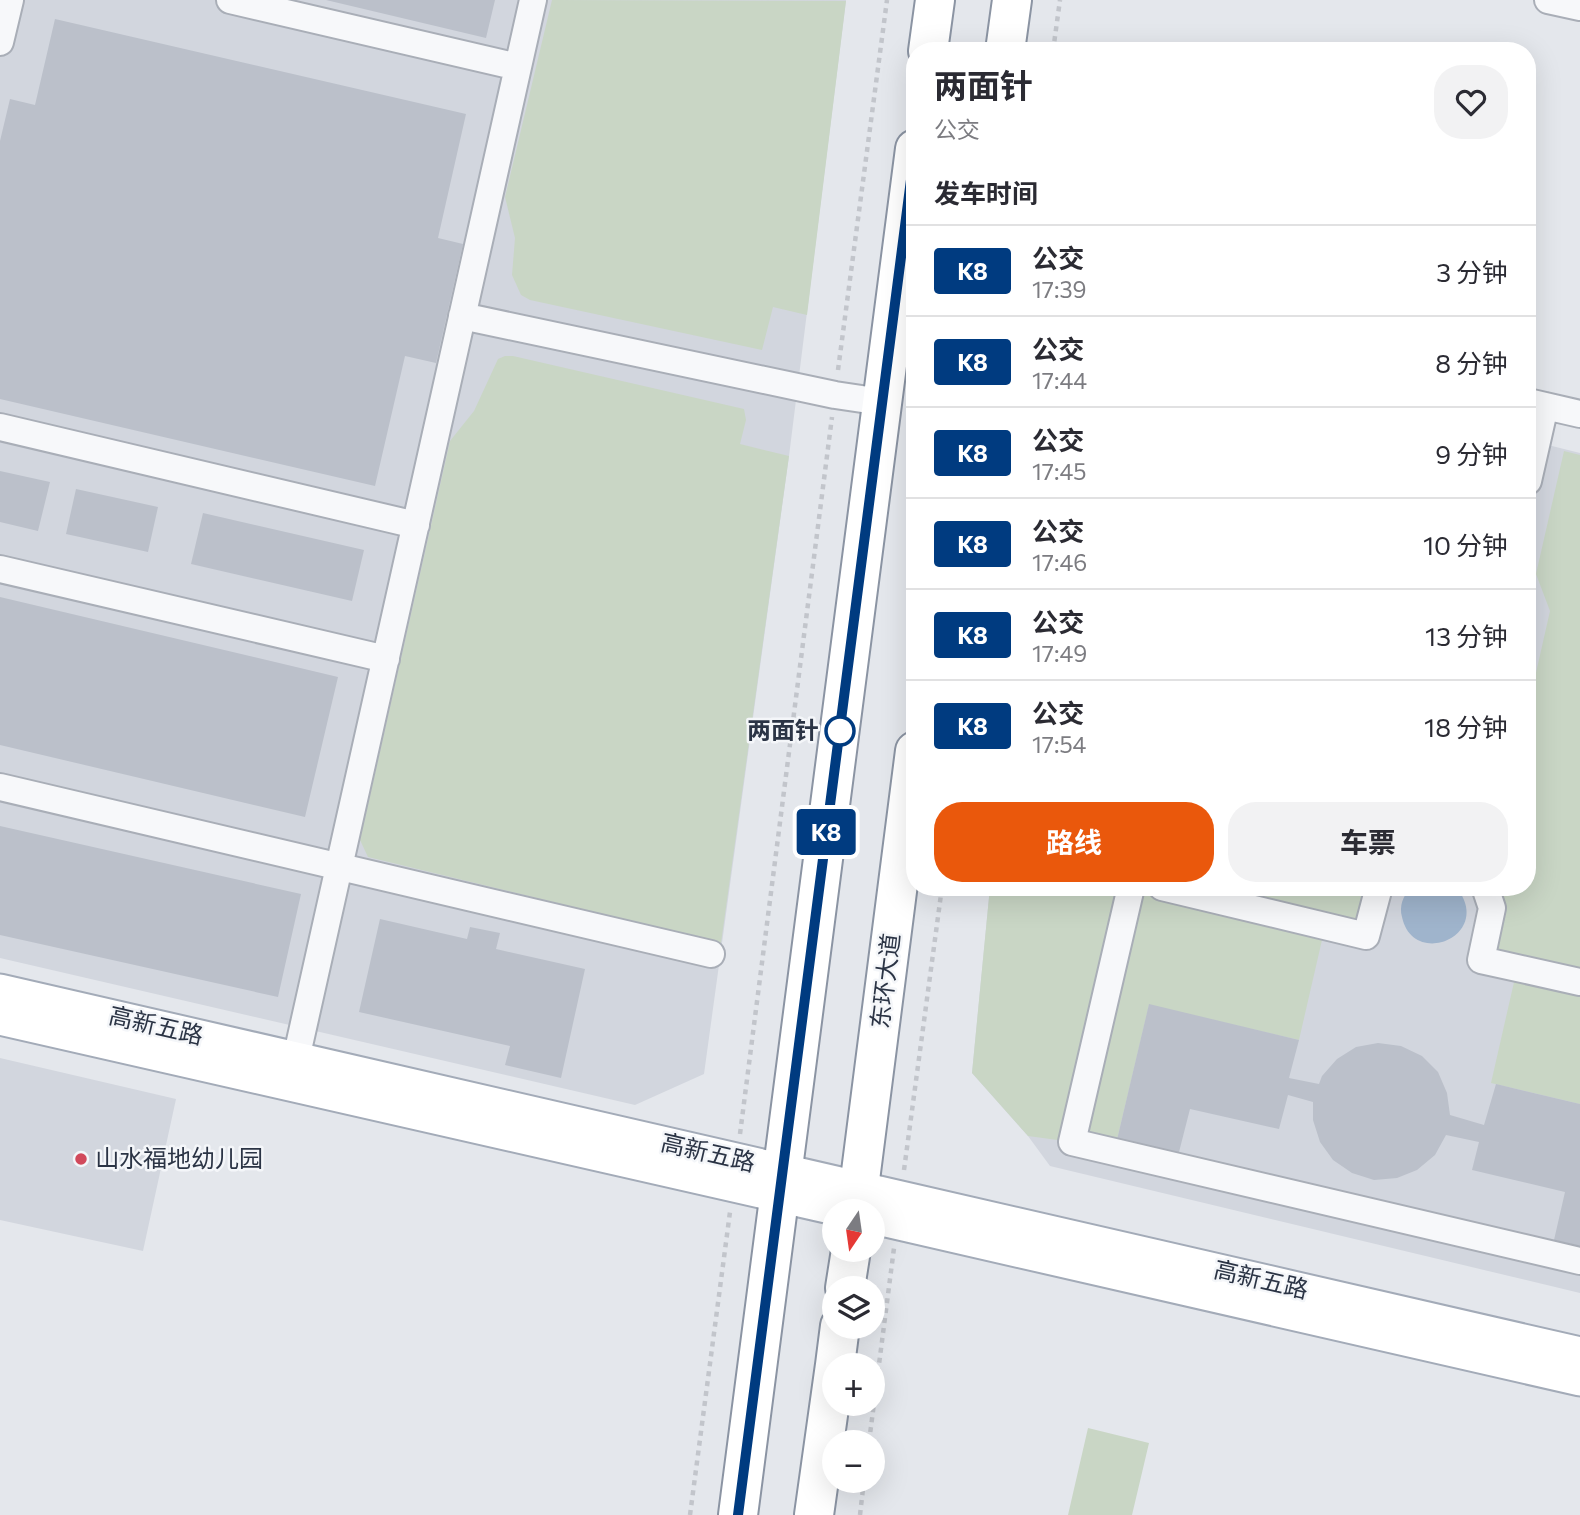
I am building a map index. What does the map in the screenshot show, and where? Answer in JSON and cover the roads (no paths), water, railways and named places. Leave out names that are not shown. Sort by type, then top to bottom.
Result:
[{"type":"highway","points":[[929,42],[935,0]]},
{"type":"highway","points":[[1006,42],[1012,0]]},
{"type":"highway","points":[[738,1515],[906,218]]},
{"type":"highway","name":"东环大道","points":[[874,1199],[906,849]]},
{"type":"highway","points":[[814,1515],[828,1416]]},
{"type":"main road","name":"高新五路","points":[[0,991],[296,1059],[840,1199]]},
{"type":"main road","name":"高新五路","points":[[0,1018],[735,1172]]},
{"type":"main road","name":"高新五路","points":[[886,1211],[1580,1354]]},
{"type":"main road","name":"高新五路","points":[[886,1211],[1580,1378]]},
{"type":"street","points":[[0,42],[10,0]]},
{"type":"street","points":[[230,0],[518,67]]},
{"type":"street","points":[[296,1059],[533,0]]},
{"type":"street","points":[[1548,0],[1580,7]]},
{"type":"street","points":[[462,316],[835,395],[882,402]]},
{"type":"street","points":[[1536,404],[1580,414]]},
{"type":"street","points":[[0,427],[416,525]]},
{"type":"street","points":[[0,569],[386,659]]},
{"type":"street","points":[[0,787],[711,954]]},
{"type":"street","points":[[1129,896],[1072,1142],[1580,1261]]},
{"type":"street","points":[[1199,896],[1366,936],[1377,896]]},
{"type":"street","points":[[1488,896],[1492,908],[1481,960],[1580,982]]},
{"type":"water","points":[[1461,896],[1466,905],[1466,920],[1459,932],[1448,940],[1434,943],[1420,941],[1409,933],[1402,917],[1401,905],[1404,898]]},
{"type":"place","name":"两面针","points":[[840,731]]},
{"type":"place","name":"山水福地幼儿园","points":[[81,1159]]}]
